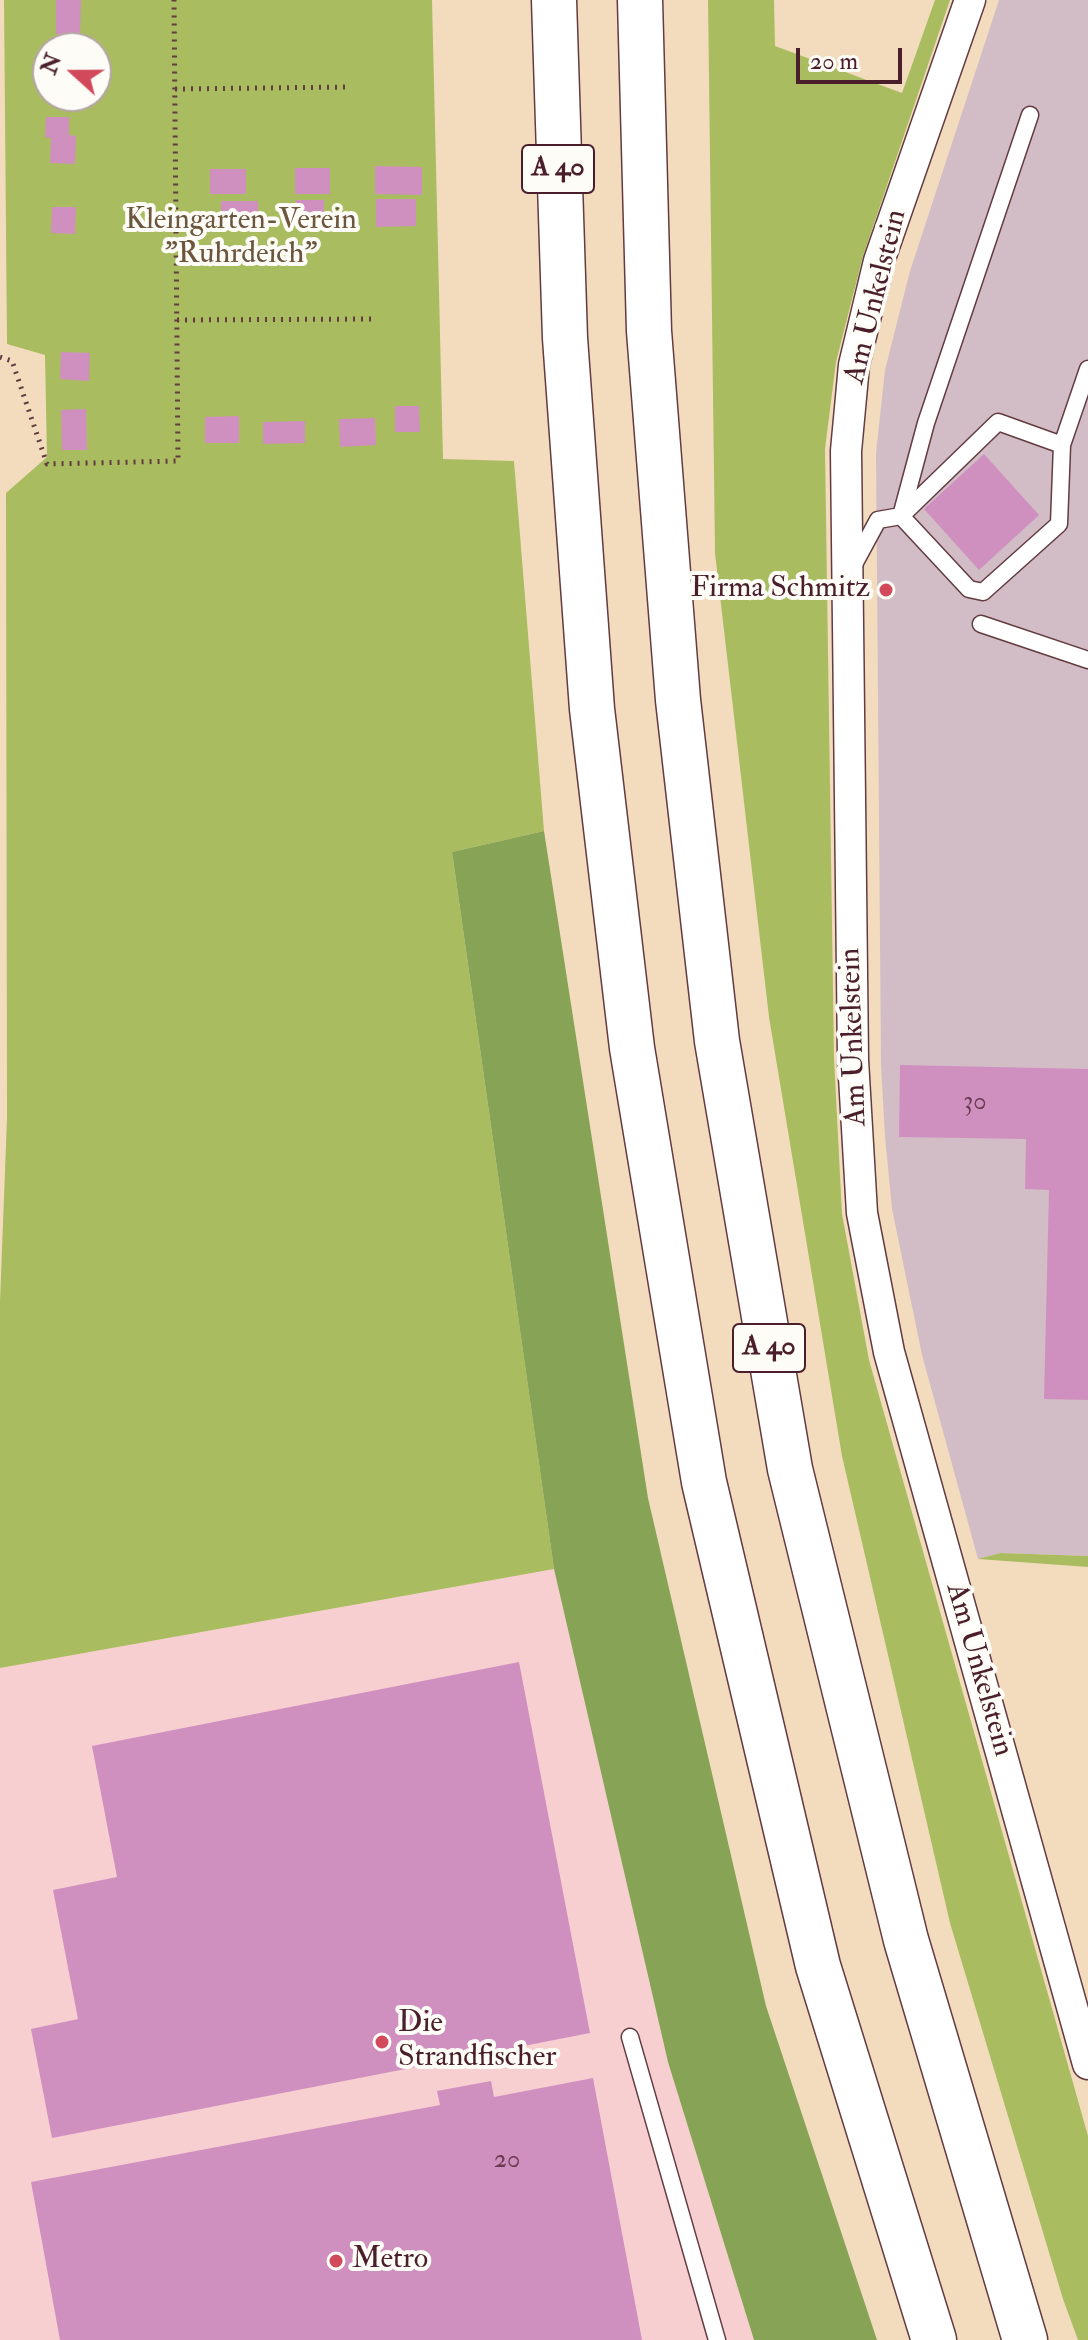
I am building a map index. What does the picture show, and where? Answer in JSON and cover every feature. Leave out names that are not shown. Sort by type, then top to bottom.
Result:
[{"type":"highway","name":"A 40","points":[[554,0],[565,338],[591,693],[632,1048],[704,1482],[818,1966],[934,2340]]},
{"type":"highway","name":"A 40","points":[[640,0],[649,331],[678,700],[717,1041],[790,1469],[906,1940],[1025,2340]]},
{"type":"street","name":"Am Unkelstein","points":[[970,0],[879,261],[854,365],[846,451],[853,1060],[862,1213],[889,1352],[1084,2028],[1088,2064]]},
{"type":"lane","points":[[901,516],[926,423],[1030,115]]},
{"type":"lane","points":[[901,516],[969,589],[983,592],[1059,524],[1062,445],[1088,369]]},
{"type":"lane","points":[[846,578],[878,520],[901,516],[998,422],[1062,445]]},
{"type":"lane","points":[[981,624],[1088,660]]},
{"type":"lane","points":[[630,2037],[717,2340]]},
{"type":"path","points":[[0,357],[12,361],[47,464],[178,461],[174,0]]},
{"type":"path","points":[[175,89],[348,87]]},
{"type":"path","points":[[177,320],[371,319]]},
{"type":"shaded area","points":[[999,0],[1088,0],[1088,1556],[1000,1553],[978,1559],[922,1355],[892,1209],[885,1137],[881,1065],[876,453],[885,370],[910,271]]},
{"type":"shaded area","points":[[554,1569],[668,2062],[754,2340],[0,2340],[0,1668]]},
{"type":"green space","name":"Kleingarten-Verein \"Ruhrdeich\"","points":[[4,0],[432,0],[443,459],[514,461],[544,831],[452,852],[554,1569],[0,1668],[0,1302],[7,1118],[6,493],[47,457],[45,355],[7,344]]},
{"type":"green space","points":[[708,0],[774,0],[775,46],[902,93],[935,0],[950,0],[863,256],[836,362],[825,449],[834,1058],[842,1214],[869,1360],[1088,2136],[1088,2340],[1078,2340],[1063,2299],[950,1923],[842,1456],[769,1017],[715,553]]},
{"type":"green space","points":[[544,831],[648,1498],[766,2006],[877,2340],[754,2340],[668,2062],[554,1569],[452,852]]},
{"type":"green space","points":[[1000,1553],[1088,1556],[1088,1567],[978,1559]]},
{"type":"building","points":[[56,0],[81,0],[80,32],[56,32]]},
{"type":"building","points":[[46,117],[69,117],[69,135],[76,136],[75,164],[50,163],[51,138],[45,137]]},
{"type":"building","points":[[375,166],[422,167],[422,195],[375,194]]},
{"type":"building","points":[[295,168],[330,168],[330,194],[295,194]]},
{"type":"building","points":[[210,169],[246,169],[246,194],[210,194]]},
{"type":"building","points":[[376,199],[416,199],[416,226],[376,227]]},
{"type":"building","points":[[296,200],[324,200],[324,229],[296,229]]},
{"type":"building","points":[[221,201],[258,201],[258,229],[221,228]]},
{"type":"building","points":[[52,207],[76,207],[75,234],[51,233]]},
{"type":"building","points":[[61,352],[90,353],[89,381],[60,379]]},
{"type":"building","points":[[395,406],[419,406],[420,432],[395,432]]},
{"type":"building","points":[[86,409],[87,450],[62,450],[61,410]]},
{"type":"building","points":[[239,416],[239,443],[205,443],[205,417]]},
{"type":"building","points":[[375,418],[376,445],[340,447],[339,419]]},
{"type":"building","points":[[305,421],[305,443],[263,444],[263,422]]},
{"type":"building","points":[[984,454],[1039,515],[979,570],[924,509]]},
{"type":"building","points":[[900,1065],[1088,1069],[1088,1400],[1044,1399],[1049,1190],[1025,1189],[1026,1139],[899,1137]]},
{"type":"building","points":[[519,1662],[590,2033],[52,2138],[31,2029],[78,2019],[53,1890],[117,1877],[92,1746]]},
{"type":"building","name":"Metro","points":[[593,2078],[642,2340],[60,2340],[31,2182],[440,2105],[437,2091],[491,2081],[494,2097]]},
{"type":"place","name":"Firma Schmitz","points":[[886,590]]},
{"type":"place","name":"Die Strandfischer","points":[[382,2042]]},
{"type":"place","name":"Metro","points":[[336,2261]]}]
